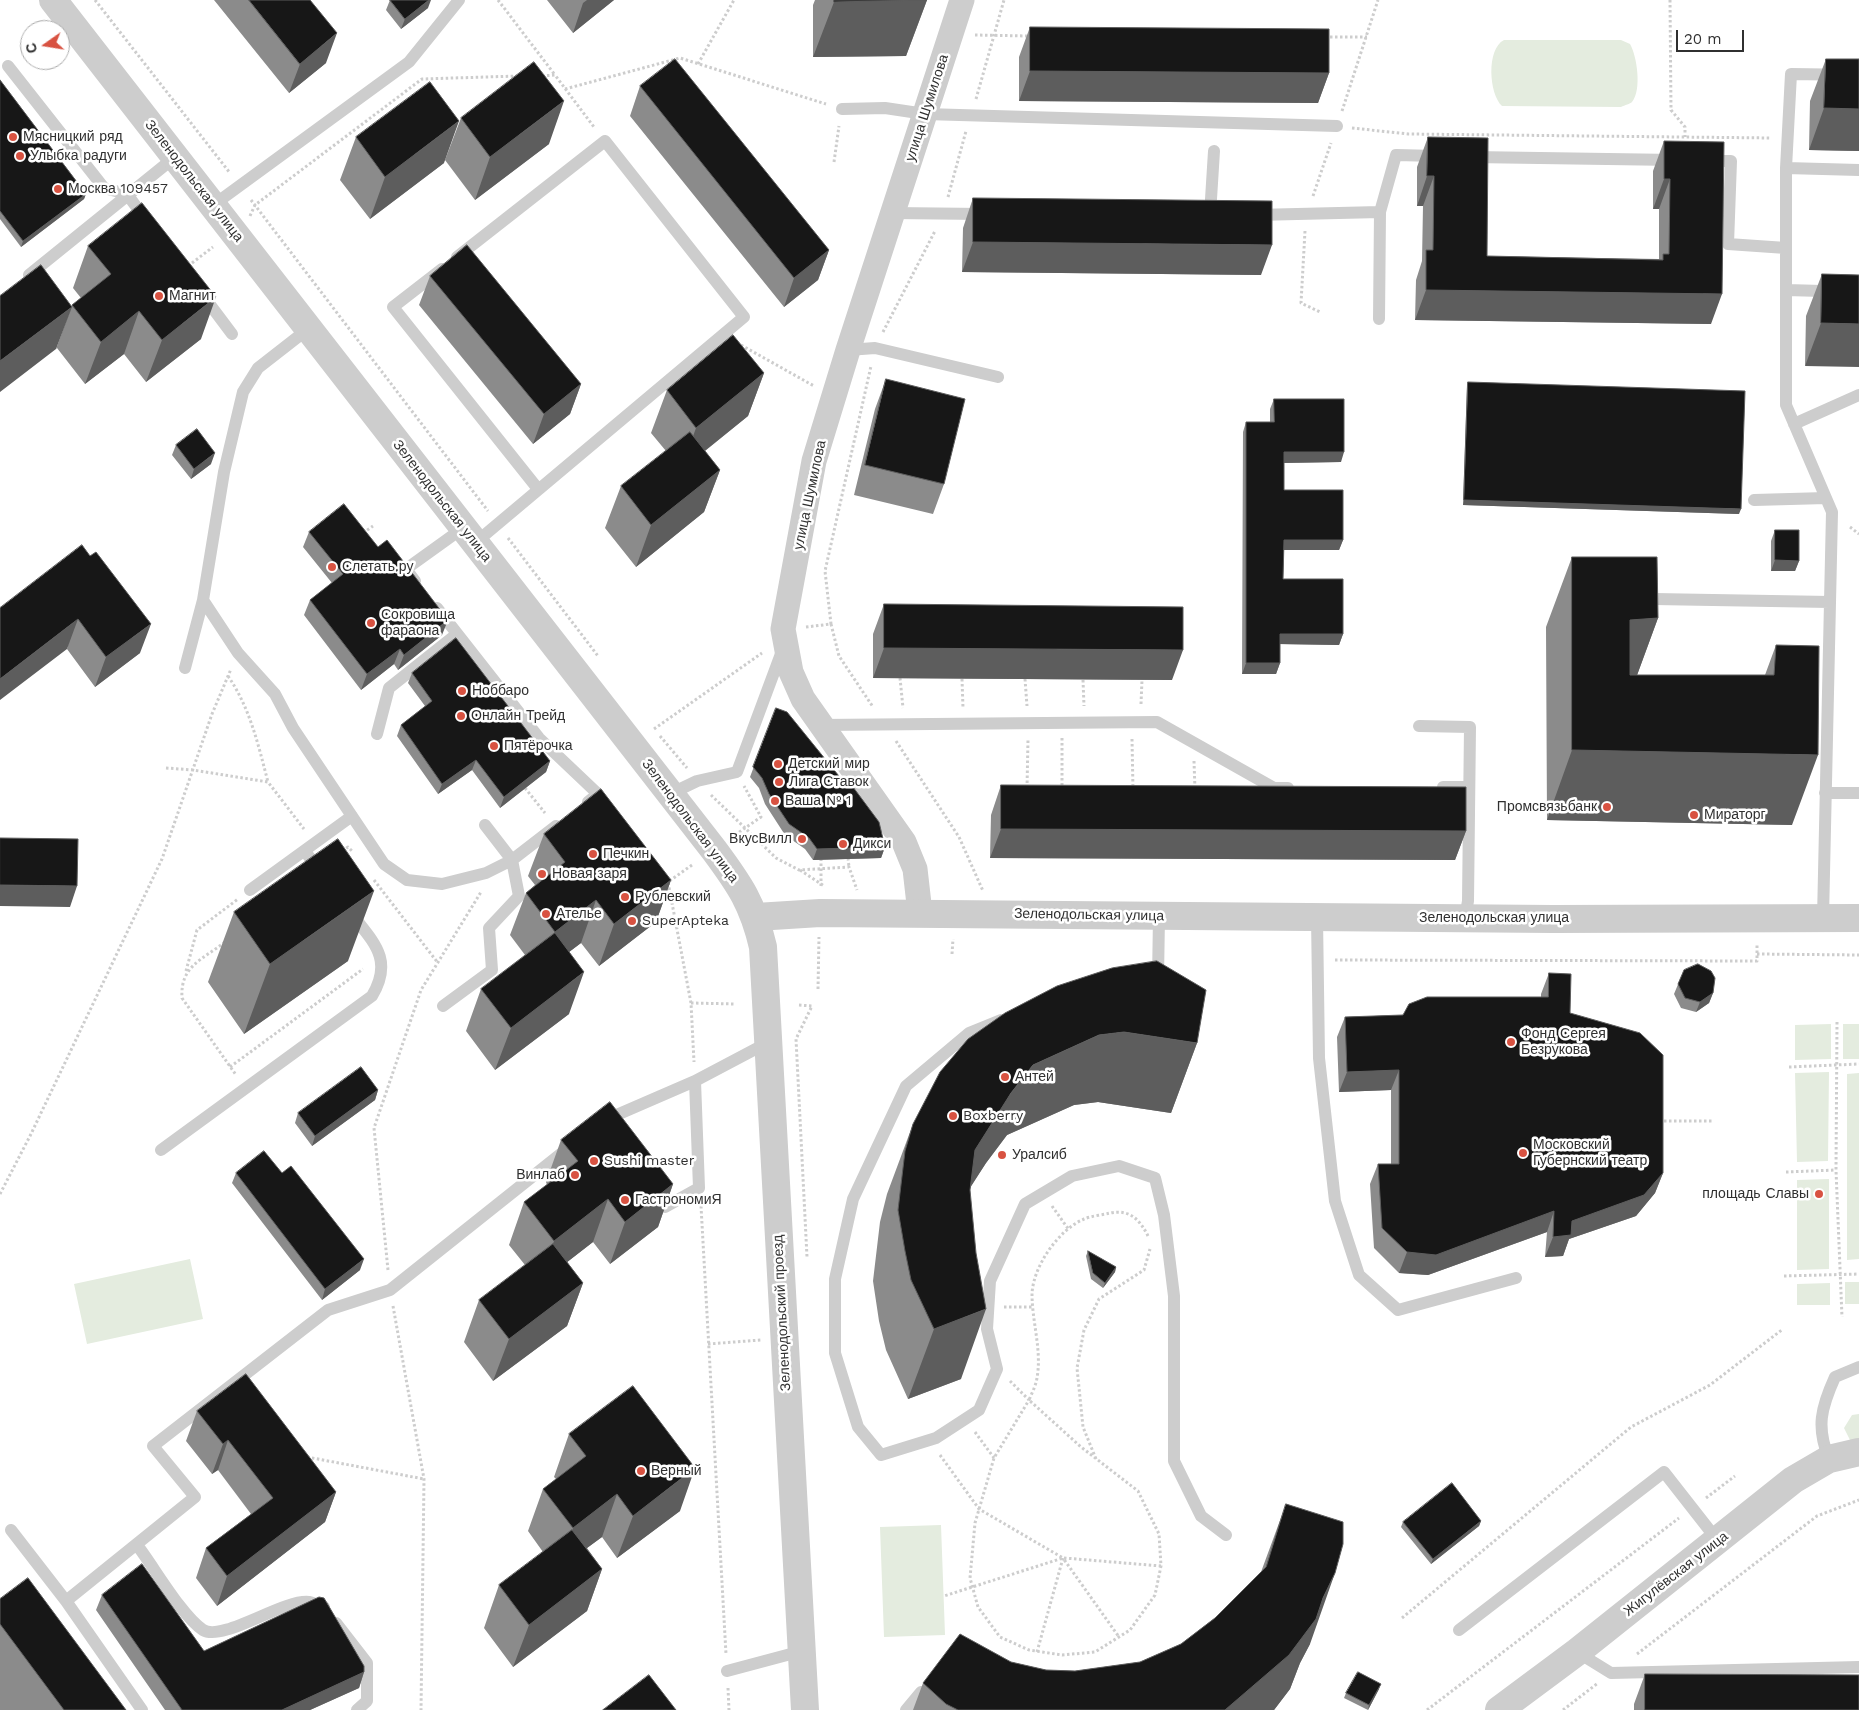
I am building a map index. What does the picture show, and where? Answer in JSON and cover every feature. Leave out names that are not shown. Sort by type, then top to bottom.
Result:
[{"type":"street","name":"Зеленодольская улица","points":[[52,0],[738,882],[756,917],[820,913],[1465,918],[1859,918]]},
{"type":"street","name":"улица Шумилова","points":[[920,914],[915,869],[904,842],[803,699],[791,672],[784,629],[814,461],[848,350],[962,0]]},
{"type":"street","name":"Зеленодольский проезд","points":[[756,917],[763,947],[805,1710]]},
{"type":"street","name":"Жигулёвская улица","points":[[1499,1710],[1577,1652],[1793,1480],[1829,1459],[1859,1452]]},
{"type":"lane","points":[[212,206],[409,62],[459,0]]},
{"type":"lane","points":[[8,66],[104,188],[126,194],[155,232]]},
{"type":"lane","points":[[1822,918],[1832,512],[1786,405],[1786,168],[1791,74],[1859,75]]},
{"type":"lane","points":[[842,109],[885,108],[925,114],[1337,126]]},
{"type":"lane","points":[[203,600],[238,653],[275,694],[293,728],[384,864],[407,880],[442,884],[486,873],[512,860],[598,794],[538,738],[406,569],[469,535],[496,523],[538,489],[744,317],[605,141],[393,307],[538,489]]},
{"type":"lane","points":[[1210,215],[1214,151]]},
{"type":"lane","points":[[1379,319],[1380,212],[1396,155],[1731,161],[1728,244],[1786,248]]},
{"type":"lane","points":[[16,286],[126,194],[175,157]]},
{"type":"lane","points":[[1786,168],[1859,170]]},
{"type":"lane","points":[[1248,215],[1380,212]]},
{"type":"lane","points":[[892,213],[995,214]]},
{"type":"lane","points":[[184,269],[232,334]]},
{"type":"lane","points":[[1786,290],[1859,292]]},
{"type":"lane","points":[[185,668],[203,600],[224,472],[243,392],[258,368],[308,329]]},
{"type":"lane","points":[[848,350],[875,348],[998,377]]},
{"type":"lane","points":[[1794,424],[1859,395]]},
{"type":"lane","points":[[1754,500],[1826,498]]},
{"type":"lane","points":[[1654,599],[1830,602]]},
{"type":"lane","points":[[670,794],[697,781],[737,772],[782,656],[784,629]]},
{"type":"lane","points":[[377,734],[389,688],[457,634]]},
{"type":"lane","points":[[820,725],[1157,722],[1274,788],[1303,788]]},
{"type":"lane","points":[[1420,726],[1470,727],[1468,901],[1465,918]]},
{"type":"lane","points":[[1430,787],[1468,787]]},
{"type":"lane","points":[[1825,792],[1859,792]]},
{"type":"lane","points":[[250,890],[352,816]]},
{"type":"lane","points":[[443,1006],[492,970],[489,928],[519,896],[512,860],[485,825]]},
{"type":"lane","points":[[310,847],[319,870],[330,885]]},
{"type":"lane","points":[[161,1150],[372,996],[381,981],[383,965],[376,945],[342,900]]},
{"type":"lane","points":[[1148,987],[1158,987],[1159,916]]},
{"type":"lane","points":[[1317,917],[1319,1058],[1335,1201],[1359,1275],[1398,1310],[1516,1278]]},
{"type":"lane","points":[[1012,1015],[969,1033],[906,1086],[853,1199],[835,1279],[836,1353],[858,1427],[881,1455],[936,1438],[979,1410],[997,1369],[987,1330],[990,1281],[1025,1204],[1072,1176],[1119,1166],[1155,1178],[1164,1215],[1174,1296],[1174,1461],[1201,1516],[1226,1535]]},
{"type":"lane","points":[[601,1126],[695,1081],[767,1043]]},
{"type":"lane","points":[[648,1184],[665,1207],[700,1188],[695,1081]]},
{"type":"lane","points":[[66,1602],[195,1497],[154,1446],[328,1310],[390,1290],[578,1140]]},
{"type":"lane","points":[[1829,1459],[1820,1438],[1824,1401],[1835,1377],[1859,1367]]},
{"type":"lane","points":[[1460,1630],[1664,1472],[1694,1507],[1718,1541]]},
{"type":"lane","points":[[11,1530],[66,1602],[142,1710]]},
{"type":"lane","points":[[137,1544],[191,1619],[205,1631],[219,1632],[308,1602],[324,1608],[368,1663],[367,1701],[357,1710]]},
{"type":"lane","points":[[727,1671],[802,1651]]},
{"type":"lane","points":[[1577,1652],[1611,1673],[1859,1667]]},
{"type":"lane","points":[[906,1710],[921,1692]]},
{"type":"path","points":[[95,0],[255,205],[601,661]]},
{"type":"path","points":[[498,0],[605,141]]},
{"type":"path","points":[[698,64],[734,0]]},
{"type":"path","points":[[983,891],[959,837],[839,656],[831,624],[825,571],[875,348],[943,214],[1004,0]]},
{"type":"path","points":[[1320,312],[1301,303],[1306,215],[1378,0]]},
{"type":"path","points":[[1670,0],[1671,110],[1685,127],[1685,137]]},
{"type":"path","points":[[952,34],[1034,36]]},
{"type":"path","points":[[1318,37],[1367,37]]},
{"type":"path","points":[[565,89],[680,58],[842,109],[834,162]]},
{"type":"path","points":[[536,76],[555,75]]},
{"type":"path","points":[[249,218],[255,205],[422,79],[526,76]]},
{"type":"path","points":[[1337,126],[1408,134],[1778,138]]},
{"type":"path","points":[[184,269],[217,244]]},
{"type":"path","points":[[722,335],[818,388]]},
{"type":"path","points":[[360,535],[373,526]]},
{"type":"path","points":[[784,629],[831,624]]},
{"type":"path","points":[[654,729],[766,650],[782,656]]},
{"type":"path","points":[[0,1194],[31,1134],[162,858],[193,770],[238,653]]},
{"type":"path","points":[[228,676],[240,692],[252,722],[268,782],[310,847]]},
{"type":"path","points":[[900,678],[905,725]]},
{"type":"path","points":[[962,679],[963,724]]},
{"type":"path","points":[[1025,679],[1029,724],[1027,797]]},
{"type":"path","points":[[1083,680],[1085,723]]},
{"type":"path","points":[[1134,797],[1137,722],[1142,680]]},
{"type":"path","points":[[648,722],[697,781],[744,829],[776,858],[799,870],[821,887],[830,887]]},
{"type":"path","points":[[1061,723],[1062,797]]},
{"type":"path","points":[[1194,743],[1195,798]]},
{"type":"path","points":[[166,768],[193,770],[268,782]]},
{"type":"path","points":[[735,835],[761,817],[737,772]]},
{"type":"path","points":[[525,788],[555,827]]},
{"type":"path","points":[[319,870],[348,847],[354,854]]},
{"type":"path","points":[[848,858],[857,890]]},
{"type":"path","points":[[821,859],[821,887]]},
{"type":"path","points":[[692,865],[668,882],[691,1003],[695,1081]]},
{"type":"path","points":[[799,870],[849,867]]},
{"type":"path","points":[[372,878],[438,963]]},
{"type":"path","points":[[848,889],[866,890]]},
{"type":"path","points":[[245,1088],[182,998],[181,983],[198,930],[250,890]]},
{"type":"path","points":[[818,989],[820,937]]},
{"type":"path","points":[[186,972],[230,938]]},
{"type":"path","points":[[1318,960],[1757,961],[1757,954],[1859,955]]},
{"type":"path","points":[[230,1067],[367,966]]},
{"type":"path","points":[[691,1003],[736,1004]]},
{"type":"path","points":[[799,1005],[812,1006]]},
{"type":"path","points":[[1837,1022],[1836,1170],[1842,1317]]},
{"type":"path","points":[[1789,1067],[1859,1064]]},
{"type":"path","points":[[1656,1121],[1713,1121]]},
{"type":"path","points":[[1786,1172],[1836,1170]]},
{"type":"path","points":[[700,1188],[729,1710]]},
{"type":"path","points":[[1044,1193],[1069,1230]]},
{"type":"path","points":[[997,1369],[1029,1400],[1096,1459],[1138,1491],[1159,1534],[1161,1566],[1155,1595],[1130,1630],[1096,1652],[1062,1655],[1037,1652],[1000,1637],[978,1606],[970,1578],[975,1523],[994,1458],[1029,1400],[1037,1378],[1034,1307],[1035,1276],[1054,1242],[1083,1219],[1113,1212],[1129,1213],[1142,1224],[1152,1242],[1144,1270],[1099,1299],[1084,1330],[1077,1368],[1083,1427],[1096,1459]]},
{"type":"path","points":[[1784,1276],[1859,1274]]},
{"type":"path","points":[[988,1308],[1034,1307]]},
{"type":"path","points":[[1402,1618],[1631,1428],[1710,1385],[1782,1329]]},
{"type":"path","points":[[965,1419],[994,1458]]},
{"type":"path","points":[[929,1440],[979,1509],[1063,1558],[1119,1637]]},
{"type":"path","points":[[301,1456],[424,1480]]},
{"type":"path","points":[[1426,1710],[1734,1476]]},
{"type":"path","points":[[1563,1710],[1817,1516],[1859,1500]]},
{"type":"path","points":[[944,1596],[1063,1558],[1161,1566]]},
{"type":"path","points":[[1037,1652],[1063,1558]]},
{"type":"shaded area","points":[[1504,40],[1621,40],[1630,44],[1635,56],[1638,82],[1635,97],[1631,103],[1621,107],[1502,106],[1494,92],[1491,72],[1494,52]]},
{"type":"shaded area","points":[[1831,1024],[1831,1059],[1795,1060],[1795,1025]]},
{"type":"shaded area","points":[[1843,1024],[1859,1024],[1859,1059],[1843,1059]]},
{"type":"shaded area","points":[[1829,1072],[1828,1161],[1797,1162],[1795,1073]]},
{"type":"shaded area","points":[[1859,1073],[1859,1259],[1847,1260],[1847,1074]]},
{"type":"shaded area","points":[[1829,1179],[1829,1269],[1797,1270],[1797,1180]]},
{"type":"shaded area","points":[[190,1259],[203,1319],[87,1344],[74,1284]]},
{"type":"shaded area","points":[[1845,1282],[1859,1282],[1859,1304],[1845,1304]]},
{"type":"shaded area","points":[[1830,1283],[1830,1305],[1797,1305],[1797,1284]]},
{"type":"shaded area","points":[[1859,1414],[1859,1441],[1850,1440],[1844,1428],[1852,1415]]},
{"type":"shaded area","points":[[941,1525],[945,1635],[884,1637],[880,1527]]},
{"type":"building","points":[[249,0],[310,0],[337,33],[300,64]]},
{"type":"building","points":[[390,0],[429,0],[405,19]]},
{"type":"building","points":[[834,0],[927,0],[834,2]]},
{"type":"building","points":[[1030,27],[1329,29],[1329,73],[1030,71]]},
{"type":"building","points":[[675,59],[829,250],[794,278],[640,86]]},
{"type":"building","points":[[1826,59],[1859,59],[1859,109],[1824,108]]},
{"type":"building","points":[[534,62],[564,101],[490,157],[461,118]]},
{"type":"building","points":[[0,80],[86,194],[23,241],[0,211]]},
{"type":"building","points":[[430,82],[459,121],[385,177],[356,137]]},
{"type":"building","points":[[1428,137],[1488,138],[1487,256],[1663,260],[1663,254],[1669,254],[1670,179],[1664,179],[1664,141],[1724,142],[1722,294],[1426,290],[1426,250],[1433,250],[1434,176],[1427,176]]},
{"type":"building","points":[[973,198],[1272,201],[1272,245],[973,242]]},
{"type":"building","points":[[142,203],[216,297],[162,340],[139,311],[101,342],[72,305],[111,274],[88,246]]},
{"type":"building","points":[[467,245],[581,384],[544,414],[430,276]]},
{"type":"building","points":[[41,265],[72,307],[0,361],[0,296]]},
{"type":"building","points":[[1822,274],[1859,275],[1859,324],[1821,323]]},
{"type":"building","points":[[733,335],[764,373],[696,428],[667,390]]},
{"type":"building","points":[[886,379],[965,399],[944,484],[865,465]]},
{"type":"building","points":[[1468,382],[1745,391],[1741,509],[1464,500]]},
{"type":"building","points":[[1274,399],[1344,399],[1344,452],[1284,452],[1284,490],[1343,490],[1343,540],[1284,540],[1283,579],[1343,579],[1343,634],[1280,634],[1280,663],[1246,663],[1246,422],[1274,422]]},
{"type":"building","points":[[197,429],[215,453],[194,469],[176,445]]},
{"type":"building","points":[[690,432],[720,470],[651,525],[621,486]]},
{"type":"building","name":"Сокровища фараона","points":[[344,504],[378,547],[387,540],[448,620],[404,655],[400,649],[367,674],[310,600],[343,574],[309,532]]},
{"type":"building","points":[[1775,530],[1799,530],[1799,561],[1775,560]]},
{"type":"building","points":[[82,545],[90,556],[96,552],[151,624],[106,657],[78,619],[0,679],[0,608]]},
{"type":"building","points":[[1572,557],[1657,557],[1658,618],[1630,620],[1630,675],[1774,675],[1776,645],[1819,646],[1818,755],[1572,750]]},
{"type":"building","points":[[884,604],[1183,607],[1183,650],[884,648]]},
{"type":"building","points":[[456,638],[550,761],[504,797],[476,760],[442,784],[401,725],[432,701],[412,673]]},
{"type":"building","points":[[776,708],[787,712],[843,781],[853,787],[879,822],[885,847],[817,849],[809,838],[789,824],[769,794],[762,778],[753,767]]},
{"type":"building","points":[[1001,785],[1466,787],[1466,831],[1001,829]]},
{"type":"building","points":[[601,789],[671,880],[614,924],[596,900],[555,932],[526,893],[565,862],[544,834]]},
{"type":"building","points":[[0,838],[78,839],[77,886],[0,885]]},
{"type":"building","points":[[338,839],[374,891],[270,964],[234,912]]},
{"type":"building","points":[[555,933],[584,972],[511,1028],[481,989]]},
{"type":"building","points":[[1157,961],[1206,990],[1197,1043],[1124,1032],[1099,1035],[1033,1065],[1011,1093],[975,1150],[970,1190],[976,1253],[986,1309],[934,1329],[911,1280],[898,1210],[905,1151],[913,1124],[940,1072],[968,1039],[1005,1013],[1057,986],[1112,968]]},
{"type":"building","points":[[1698,964],[1711,971],[1715,978],[1713,993],[1700,1002],[1685,998],[1678,984],[1684,970]]},
{"type":"building","name":"Московский Губернский театр","points":[[1549,973],[1571,974],[1570,1013],[1640,1033],[1663,1055],[1663,1173],[1644,1195],[1572,1221],[1571,1235],[1553,1237],[1554,1211],[1436,1255],[1407,1252],[1382,1228],[1378,1164],[1399,1164],[1399,1070],[1347,1072],[1345,1017],[1403,1015],[1409,1004],[1427,997],[1548,997]]},
{"type":"building","points":[[361,1067],[378,1090],[315,1136],[298,1113]]},
{"type":"building","points":[[610,1102],[673,1184],[625,1222],[608,1199],[554,1241],[524,1202],[578,1161],[561,1140]]},
{"type":"building","points":[[264,1151],[282,1173],[291,1166],[364,1259],[325,1289],[236,1173]]},
{"type":"building","points":[[553,1244],[583,1283],[509,1339],[479,1300]]},
{"type":"building","points":[[1088,1251],[1116,1267],[1105,1283],[1093,1273]]},
{"type":"building","points":[[246,1374],[336,1492],[227,1576],[206,1548],[273,1498],[228,1440],[223,1444],[197,1411]]},
{"type":"building","points":[[633,1386],[695,1468],[633,1516],[617,1494],[573,1528],[543,1489],[586,1456],[569,1434]]},
{"type":"building","points":[[1452,1483],[1481,1521],[1433,1559],[1403,1522]]},
{"type":"building","points":[[1286,1504],[1343,1522],[1343,1544],[1335,1573],[1323,1598],[1316,1619],[1289,1655],[1225,1710],[958,1710],[946,1704],[923,1683],[960,1634],[1011,1662],[1046,1670],[1075,1671],[1140,1662],[1181,1644],[1215,1618],[1266,1567]]},
{"type":"building","points":[[572,1530],[602,1569],[529,1625],[499,1585]]},
{"type":"building","points":[[142,1564],[204,1651],[319,1597],[324,1598],[364,1666],[364,1672],[282,1710],[182,1710],[102,1595]]},
{"type":"building","points":[[28,1578],[126,1710],[64,1710],[0,1624],[0,1599]]},
{"type":"building","points":[[1358,1672],[1381,1684],[1369,1705],[1346,1693]]},
{"type":"building","points":[[1645,1674],[1859,1675],[1859,1710],[1645,1710]]},
{"type":"building","points":[[649,1675],[676,1710],[603,1710]]},
{"type":"place","name":"Мясницкий ряд","points":[[13,137]]},
{"type":"place","name":"Улыбка радуги","points":[[20,156]]},
{"type":"place","name":"Москва 109457","points":[[58,189]]},
{"type":"place","name":"Магнит","points":[[159,296]]},
{"type":"place","name":"Слетать.ру","points":[[332,567]]},
{"type":"place","name":"Сокровища фараона","points":[[371,623]]},
{"type":"place","name":"Ноббаро","points":[[462,691]]},
{"type":"place","name":"Онлайн Трейд","points":[[461,716]]},
{"type":"place","name":"Пятёрочка","points":[[494,746]]},
{"type":"place","name":"Детский мир","points":[[778,764]]},
{"type":"place","name":"Лига Ставок","points":[[779,782]]},
{"type":"place","name":"Ваша № 1","points":[[775,801]]},
{"type":"place","name":"Промсвязьбанк","points":[[1607,807]]},
{"type":"place","name":"Мираторг","points":[[1694,815]]},
{"type":"place","name":"ВкусВилл","points":[[802,839]]},
{"type":"place","name":"Дикси","points":[[843,844]]},
{"type":"place","name":"Печкин","points":[[593,854]]},
{"type":"place","name":"Новая заря","points":[[542,874]]},
{"type":"place","name":"Рублевский","points":[[625,897]]},
{"type":"place","name":"Ателье","points":[[546,914]]},
{"type":"place","name":"SuperApteka","points":[[632,921]]},
{"type":"place","name":"Фонд Сергея Безрукова","points":[[1511,1042]]},
{"type":"place","name":"Антей","points":[[1005,1077]]},
{"type":"place","name":"Boxberry","points":[[953,1116]]},
{"type":"place","name":"Московский Губернский театр","points":[[1523,1153]]},
{"type":"place","name":"Уралсиб","points":[[1002,1155]]},
{"type":"place","name":"Sushi master","points":[[594,1161]]},
{"type":"place","name":"Винлаб","points":[[575,1175]]},
{"type":"place","name":"площадь Славы","points":[[1819,1194]]},
{"type":"place","name":"ГастрономиЯ","points":[[625,1200]]},
{"type":"place","name":"Верный","points":[[641,1471]]}]
